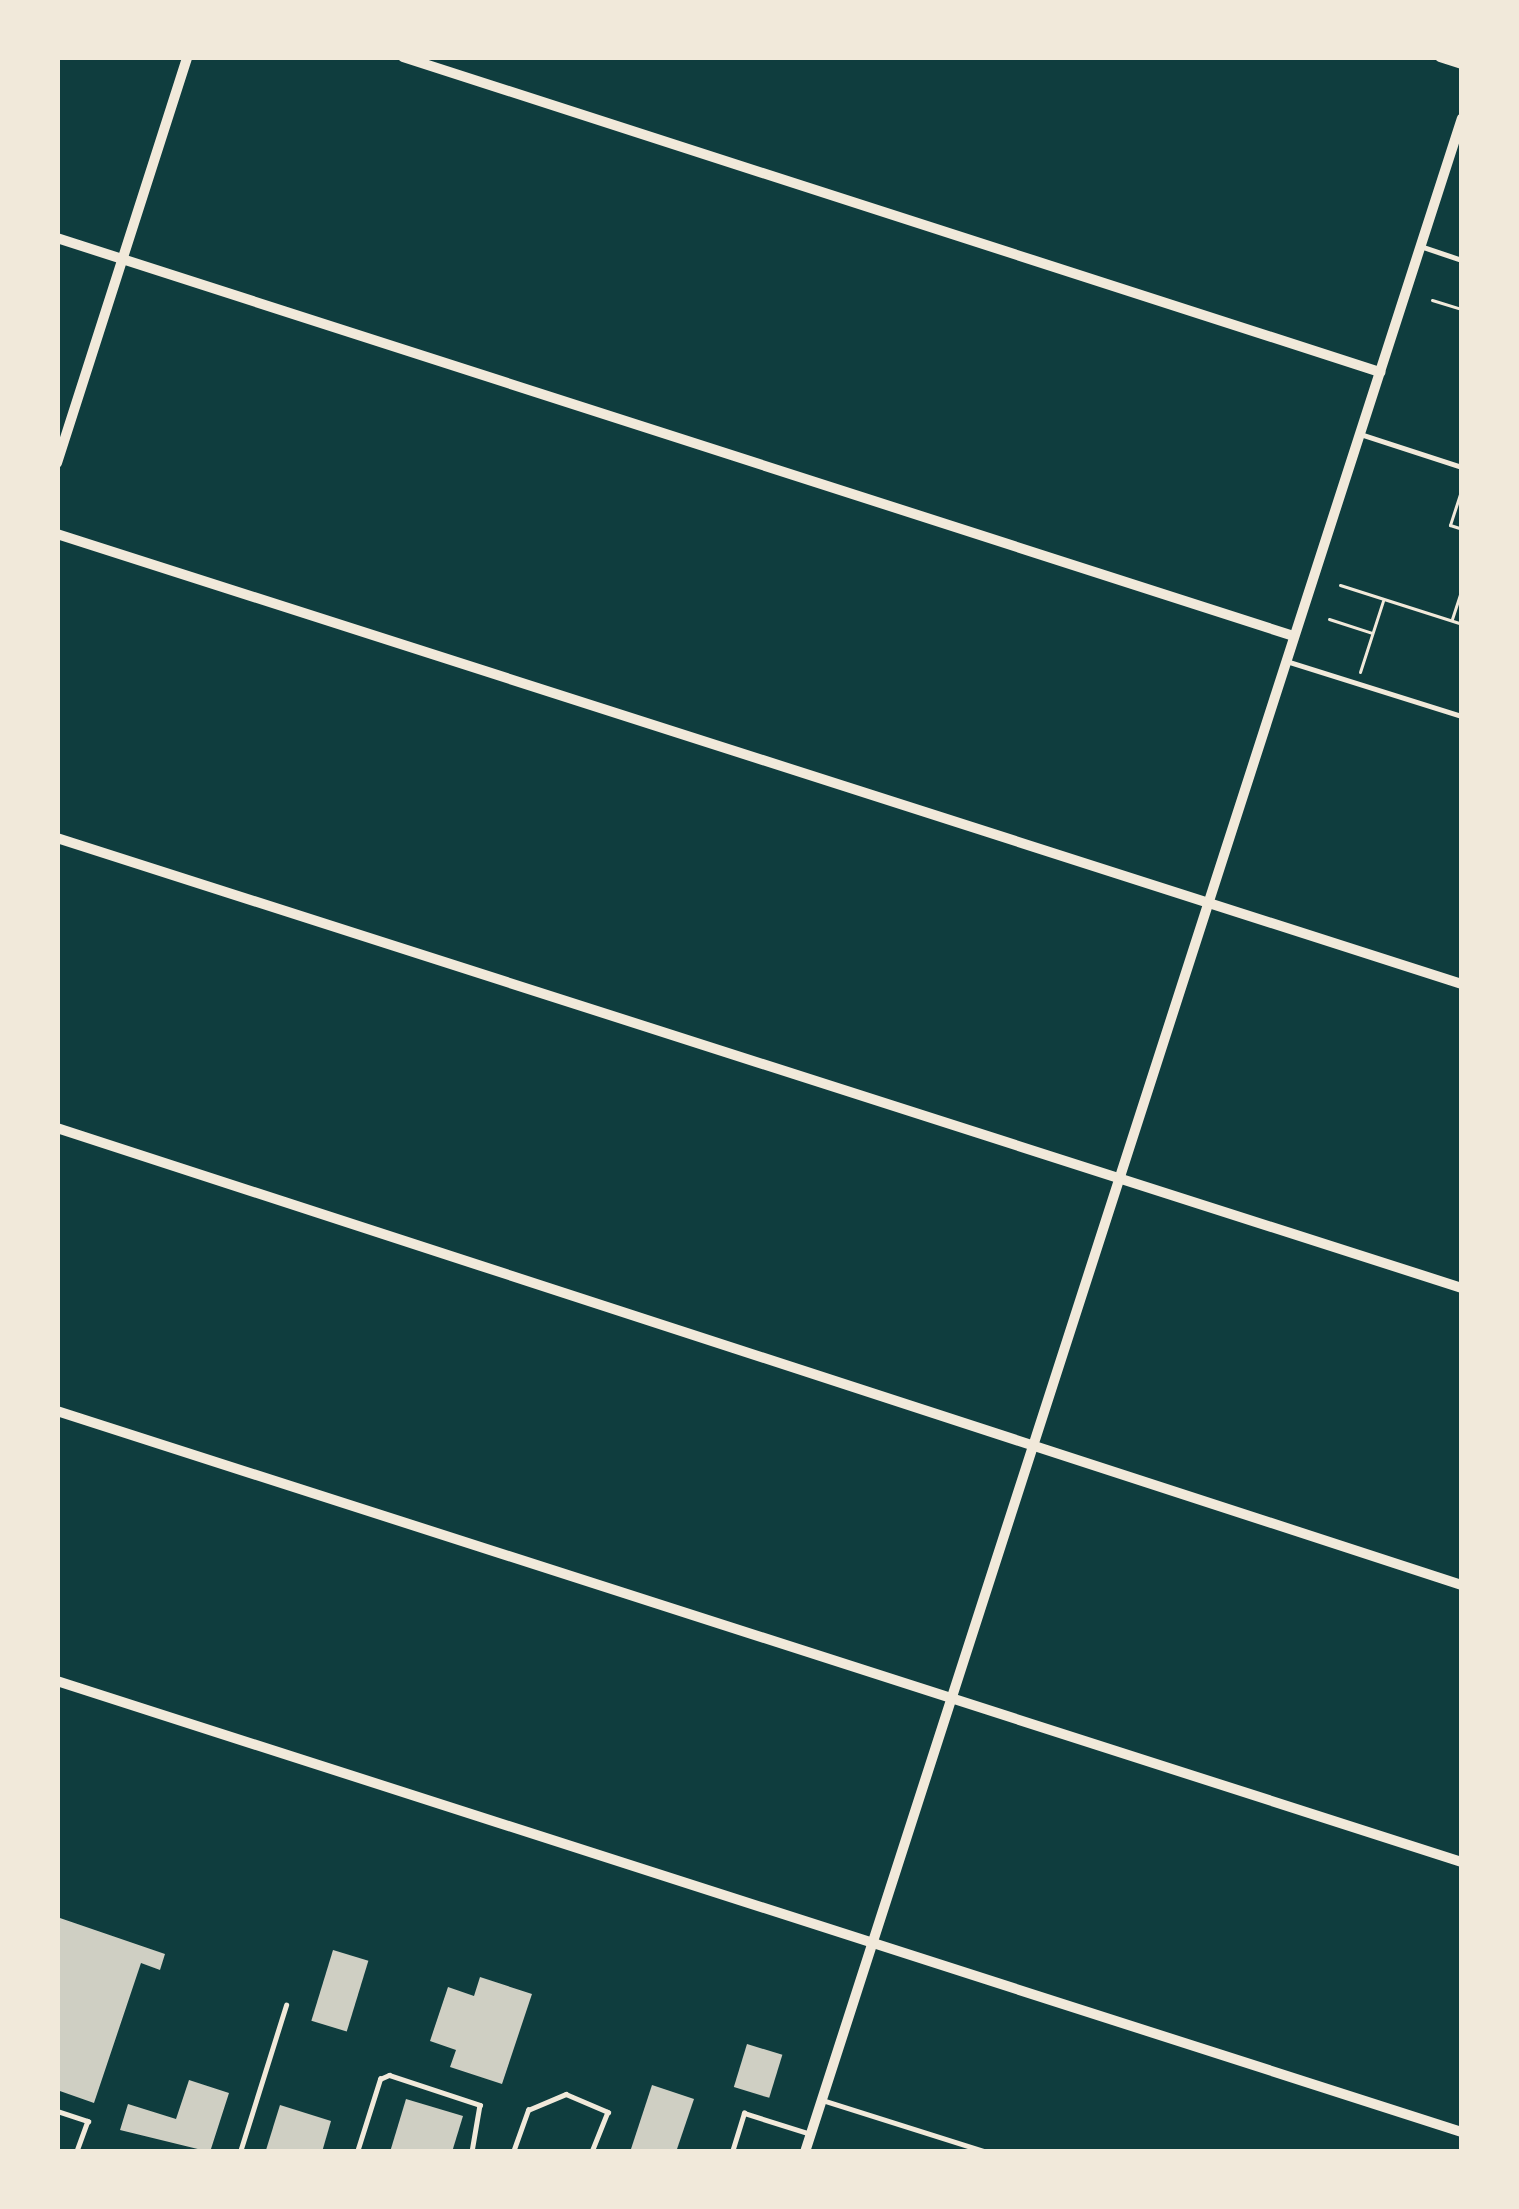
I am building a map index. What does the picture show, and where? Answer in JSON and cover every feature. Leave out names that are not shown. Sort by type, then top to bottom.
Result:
[{"type":"street","points":[[57,463],[187,57]]},
{"type":"street","points":[[403,57],[1380,371]]},
{"type":"street","points":[[1440,57],[1462,64]]},
{"type":"street","points":[[805,2152],[1462,118]]},
{"type":"street","points":[[57,238],[1294,636]]},
{"type":"street","points":[[57,534],[1462,984]]},
{"type":"street","points":[[57,838],[1462,1288]]},
{"type":"street","points":[[57,1128],[1462,1585]]},
{"type":"street","points":[[57,1412],[1462,1862]]},
{"type":"street","points":[[57,1681],[1462,2132]]},
{"type":"lane","points":[[1420,246],[1462,260]]},
{"type":"lane","points":[[1360,434],[1462,467]]},
{"type":"lane","points":[[1286,661],[1462,716]]},
{"type":"lane","points":[[240,2152],[286,2005]]},
{"type":"lane","points":[[357,2152],[380,2079],[389,2075],[480,2104],[472,2152]]},
{"type":"lane","points":[[513,2152],[528,2110],[566,2094],[608,2112],[592,2152]]},
{"type":"lane","points":[[822,2100],[987,2152]]},
{"type":"lane","points":[[57,2111],[88,2121],[77,2152]]},
{"type":"lane","points":[[732,2152],[744,2113],[811,2134]]},
{"type":"path","points":[[1432,300],[1462,309]]},
{"type":"path","points":[[1462,488],[1450,525],[1462,529]]},
{"type":"path","points":[[1340,585],[1459,623]]},
{"type":"path","points":[[1452,621],[1462,588]]},
{"type":"path","points":[[1360,674],[1383,599]]},
{"type":"path","points":[[1329,619],[1373,633]]},
{"type":"building","points":[[57,1917],[165,1954],[160,1970],[141,1963],[94,2103],[57,2090]]},
{"type":"building","points":[[333,1950],[368,1961],[347,2032],[311,2021]]},
{"type":"building","points":[[480,1977],[532,1994],[502,2084],[450,2067],[456,2050],[430,2041],[448,1987],[474,1996]]},
{"type":"building","points":[[747,2044],[782,2055],[769,2098],[734,2087]]},
{"type":"building","points":[[189,2080],[229,2093],[210,2152],[120,2130],[128,2104],[176,2119]]},
{"type":"building","points":[[652,2085],[694,2099],[676,2152],[631,2149]]},
{"type":"building","points":[[406,2099],[463,2116],[452,2152],[390,2152]]},
{"type":"building","points":[[280,2105],[331,2121],[322,2152],[266,2150]]}]
